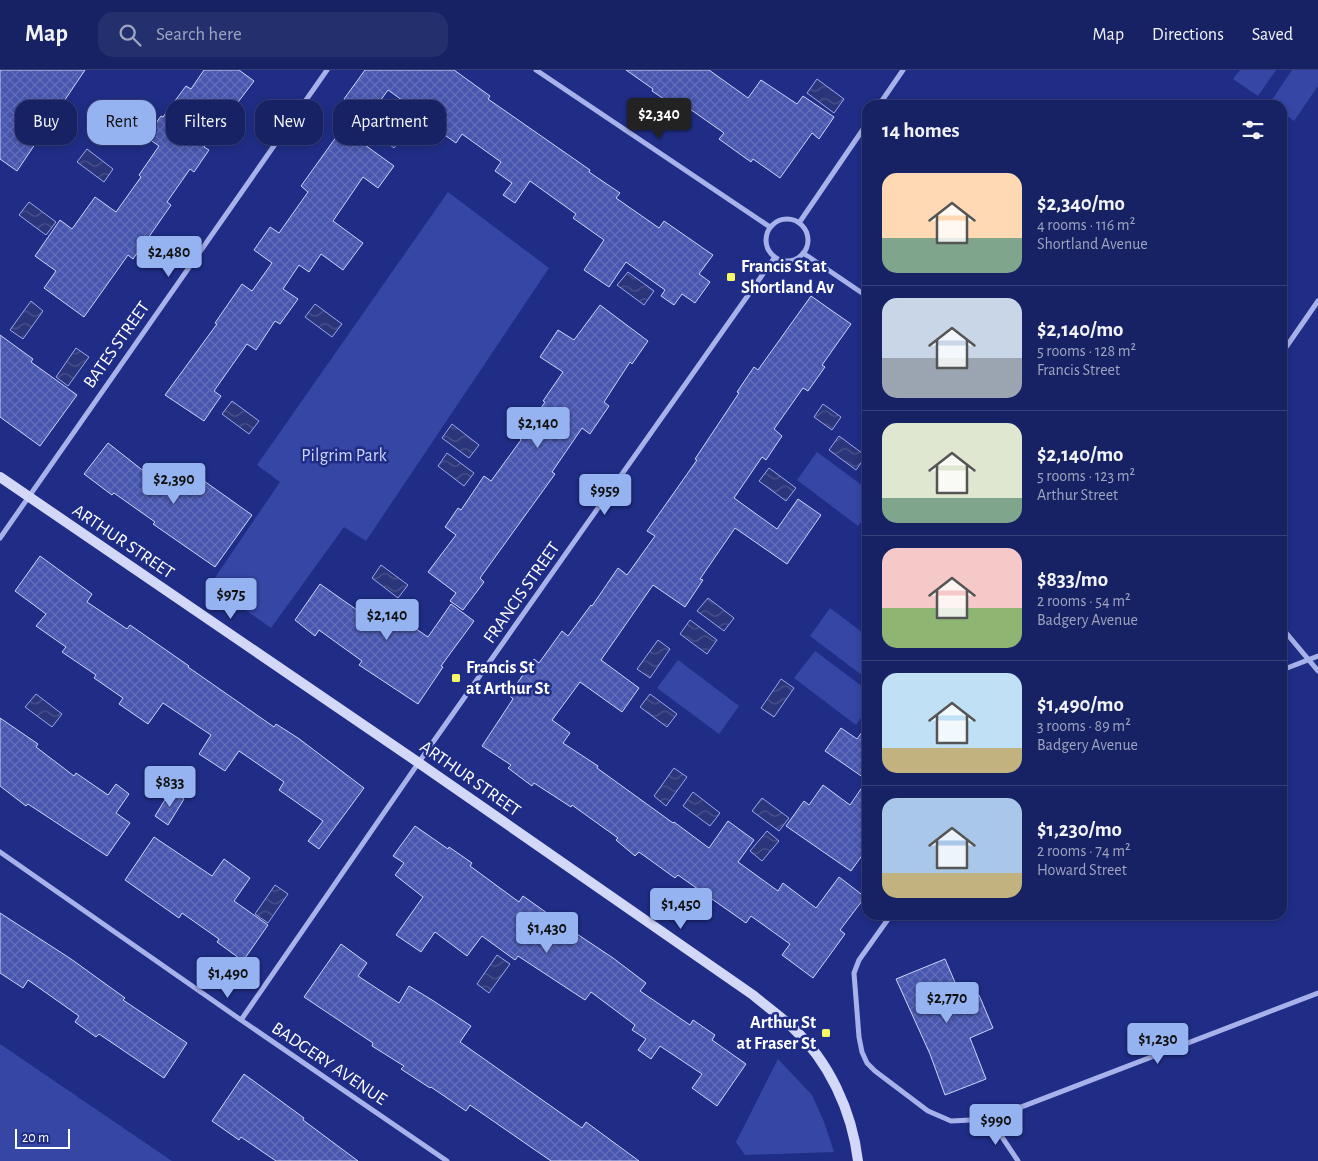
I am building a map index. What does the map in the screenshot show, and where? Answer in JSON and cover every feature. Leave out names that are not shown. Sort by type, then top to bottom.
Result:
[{"type":"main road","name":"ARTHUR STREET","points":[[0,477],[419,763],[744,990],[791,1026],[816,1054],[842,1100],[851,1126],[858,1161]]},
{"type":"street","name":"BATES STREET","points":[[0,538],[327,70]]},
{"type":"street","points":[[536,70],[770,227]]},
{"type":"street","points":[[882,100],[903,70]]},
{"type":"street","points":[[799,223],[862,131]]},
{"type":"street","points":[[788,219],[799,223],[807,234],[807,247],[799,257],[787,261],[775,257],[770,252],[766,240],[770,227],[775,222],[788,219]]},
{"type":"street","points":[[803,253],[862,293]]},
{"type":"street","name":"FRANCIS STREET","points":[[241,1020],[419,763],[775,257]]},
{"type":"street","points":[[1287,346],[1318,301]]},
{"type":"street","points":[[1287,634],[1318,671]]},
{"type":"street","points":[[1287,668],[1318,656]]},
{"type":"street","name":"BADGERY AVENUE","points":[[0,852],[447,1161]]},
{"type":"street","points":[[887,920],[859,960],[854,973],[862,1052],[867,1063],[885,1081],[928,1111],[951,1121],[990,1119],[1318,993]]},
{"type":"street","points":[[990,1119],[1018,1161]]},
{"type":"green space","points":[[1240,70],[1276,70],[1258,96],[1233,79]]},
{"type":"green space","points":[[1292,70],[1318,70],[1318,86],[1294,121],[1287,116],[1287,100],[1272,100]]},
{"type":"green space","name":"Pilgrim Park","points":[[448,192],[549,268],[366,541],[344,527],[271,628],[210,585],[280,482],[257,465]]},
{"type":"green space","points":[[817,452],[862,485],[862,521],[858,526],[797,480]]},
{"type":"green space","points":[[830,608],[862,632],[862,675],[810,636]]},
{"type":"green space","points":[[815,651],[862,686],[862,716],[856,725],[794,678]]},
{"type":"green space","points":[[678,660],[739,706],[719,734],[657,688]]},
{"type":"green space","points":[[0,1044],[172,1161],[0,1161]]},
{"type":"green space","points":[[778,1059],[812,1095],[834,1152],[745,1155],[736,1142]]},
{"type":"water","points":[[817,79],[844,99],[834,113],[807,93]]},
{"type":"water","points":[[87,149],[113,169],[104,182],[77,162]]},
{"type":"water","points":[[29,202],[56,222],[46,235],[19,215]]},
{"type":"water","points":[[628,272],[654,291],[644,305],[617,285]]},
{"type":"water","points":[[31,301],[43,311],[23,339],[10,330]]},
{"type":"water","points":[[315,304],[342,324],[332,337],[305,317]]},
{"type":"water","points":[[76,348],[89,357],[68,386],[56,377]]},
{"type":"water","points":[[232,401],[259,421],[249,434],[222,414]]},
{"type":"water","points":[[823,404],[841,417],[832,430],[814,417]]},
{"type":"water","points":[[452,424],[479,445],[469,458],[442,438]]},
{"type":"water","points":[[839,436],[862,453],[862,462],[856,470],[829,450]]},
{"type":"water","points":[[447,453],[474,473],[464,486],[438,466]]},
{"type":"water","points":[[769,468],[796,488],[786,501],[759,481]]},
{"type":"water","points":[[381,565],[408,585],[398,598],[372,578]]},
{"type":"water","points":[[708,598],[734,618],[724,631],[697,611]]},
{"type":"water","points":[[690,620],[717,640],[707,654],[680,634]]},
{"type":"water","points":[[658,640],[670,649],[650,678],[637,669]]},
{"type":"water","points":[[781,679],[794,688],[774,717],[761,708]]},
{"type":"water","points":[[36,694],[62,714],[52,727],[25,707]]},
{"type":"water","points":[[650,694],[677,714],[667,727],[640,707]]},
{"type":"water","points":[[674,768],[687,777],[666,806],[654,796]]},
{"type":"water","points":[[693,792],[720,813],[710,826],[683,806]]},
{"type":"water","points":[[762,798],[789,818],[779,831],[752,811]]},
{"type":"water","points":[[767,831],[779,841],[762,861],[750,851]]},
{"type":"water","points":[[275,885],[288,894],[268,923],[255,914]]},
{"type":"water","points":[[497,955],[510,964],[489,993],[477,984]]},
{"type":"building","points":[[0,70],[85,70],[65,100],[15,100],[15,145],[35,145],[17,171],[0,159]]},
{"type":"building","points":[[204,70],[239,70],[254,81],[240,100],[176,100],[186,86],[191,89]]},
{"type":"building","points":[[365,70],[454,70],[490,96],[488,99],[620,193],[616,198],[659,228],[664,221],[713,255],[699,274],[710,282],[695,303],[682,294],[674,305],[661,296],[665,290],[626,262],[609,287],[584,270],[604,240],[573,218],[576,214],[530,181],[515,203],[503,195],[512,183],[495,171],[501,162],[462,134],[456,143],[446,136],[446,100],[402,100],[388,90],[381,100],[344,99]]},
{"type":"building","points":[[626,70],[709,70],[748,98],[761,80],[797,104],[803,96],[834,117],[819,139],[812,133],[780,178],[753,159],[751,162],[719,139],[724,133],[680,102],[676,107]]},
{"type":"building","points":[[166,113],[166,145],[206,145],[204,147],[209,150],[194,172],[190,169],[167,202],[171,205],[133,259],[128,255],[84,317],[44,288],[56,271],[35,256],[60,220],[72,229],[95,197],[116,212],[141,177],[139,175],[159,146],[156,144],[156,123],[161,116],[163,117]]},
{"type":"building","points":[[333,141],[333,145],[365,145],[394,166],[378,188],[363,177],[333,221],[363,243],[343,270],[321,254],[309,272],[299,265],[283,289],[298,299],[280,324],[275,321],[256,350],[247,344],[214,391],[221,396],[204,421],[165,395],[217,324],[215,323],[242,284],[252,291],[272,263],[254,250],[270,227],[279,233],[308,192],[301,186]]},
{"type":"building","points":[[811,296],[851,324],[822,365],[825,367],[808,391],[803,388],[774,429],[782,436],[766,460],[762,457],[734,498],[777,529],[798,499],[821,515],[787,564],[735,528],[700,579],[703,580],[685,607],[653,585],[601,660],[639,688],[622,712],[580,682],[552,720],[570,733],[563,743],[598,766],[597,768],[709,848],[728,821],[754,840],[738,862],[778,891],[783,883],[816,908],[839,877],[862,895],[862,901],[840,930],[845,934],[813,978],[782,955],[790,944],[751,916],[746,923],[678,875],[675,878],[639,852],[635,856],[616,840],[618,838],[572,805],[571,807],[534,783],[532,786],[508,768],[511,765],[482,746],[513,699],[509,695],[534,659],[539,663],[562,631],[568,636],[592,606],[618,568],[627,575],[655,536],[647,531],[697,460],[695,459],[754,367],[758,370]]},
{"type":"building","points":[[600,305],[648,341],[632,364],[630,362],[604,402],[609,406],[590,434],[582,428],[552,472],[555,474],[480,578],[484,582],[463,610],[450,601],[456,593],[428,572],[456,535],[445,527],[458,508],[461,510],[484,476],[491,481],[521,440],[545,402],[543,401],[563,372],[540,357],[558,330],[574,340]]},
{"type":"building","points":[[0,335],[33,359],[31,362],[77,395],[40,446],[0,417]]},
{"type":"building","points":[[108,443],[141,469],[176,492],[190,471],[252,515],[215,567],[153,524],[155,522],[114,493],[112,495],[84,474]]},
{"type":"building","points":[[40,556],[92,594],[87,602],[127,629],[130,625],[274,727],[276,724],[298,738],[364,788],[319,849],[308,841],[323,821],[279,790],[284,782],[239,751],[225,771],[199,754],[211,735],[163,703],[148,724],[119,704],[123,698],[94,678],[96,675],[62,652],[66,647],[36,626],[46,614],[15,591]]},
{"type":"building","points":[[320,584],[357,610],[360,605],[387,625],[394,614],[428,637],[451,604],[474,621],[441,666],[443,667],[418,704],[359,665],[362,661],[319,630],[315,636],[295,620]]},
{"type":"building","points":[[0,718],[38,744],[36,747],[74,776],[76,773],[108,795],[116,784],[129,794],[116,813],[130,823],[107,856],[28,804],[26,806],[0,786]]},
{"type":"building","points":[[841,728],[857,739],[862,732],[862,777],[825,751]]},
{"type":"building","points":[[823,785],[850,805],[862,787],[862,855],[851,871],[786,826],[804,801],[809,805]]},
{"type":"building","points":[[171,790],[184,799],[168,825],[155,816]]},
{"type":"building","points":[[415,826],[472,863],[470,866],[519,902],[523,896],[613,958],[646,983],[640,991],[690,1025],[693,1020],[715,1035],[712,1040],[746,1064],[717,1106],[692,1088],[702,1074],[660,1046],[651,1059],[638,1050],[646,1039],[632,1030],[635,1025],[591,992],[585,1000],[518,956],[515,960],[482,936],[467,956],[435,932],[421,952],[396,935],[423,897],[395,875],[404,863],[393,856]]},
{"type":"building","points":[[154,837],[212,876],[224,859],[250,878],[234,901],[268,925],[243,961],[217,942],[219,939],[182,913],[179,918],[125,880]]},
{"type":"building","points":[[0,913],[71,959],[125,998],[123,1000],[187,1043],[164,1078],[99,1034],[96,1037],[75,1022],[79,1016],[28,980],[23,988],[0,973]]},
{"type":"building","points":[[341,944],[367,963],[358,976],[399,1003],[409,986],[432,1000],[471,1026],[460,1042],[582,1128],[586,1122],[639,1161],[551,1161],[470,1105],[466,1111],[401,1069],[404,1066],[372,1046],[373,1043],[304,997]]},
{"type":"building","points":[[945,959],[963,1001],[979,995],[993,1028],[970,1038],[986,1079],[945,1095],[930,1054],[896,979]]},
{"type":"building","points":[[244,1074],[358,1161],[276,1161],[241,1137],[239,1140],[212,1121]]},
{"type":"place","name":"Francis St at Shortland Av","points":[[731,277]]},
{"type":"place","name":"Francis St at Arthur St","points":[[456,678]]},
{"type":"place","name":"Arthur St at Fraser St","points":[[826,1033]]}]
